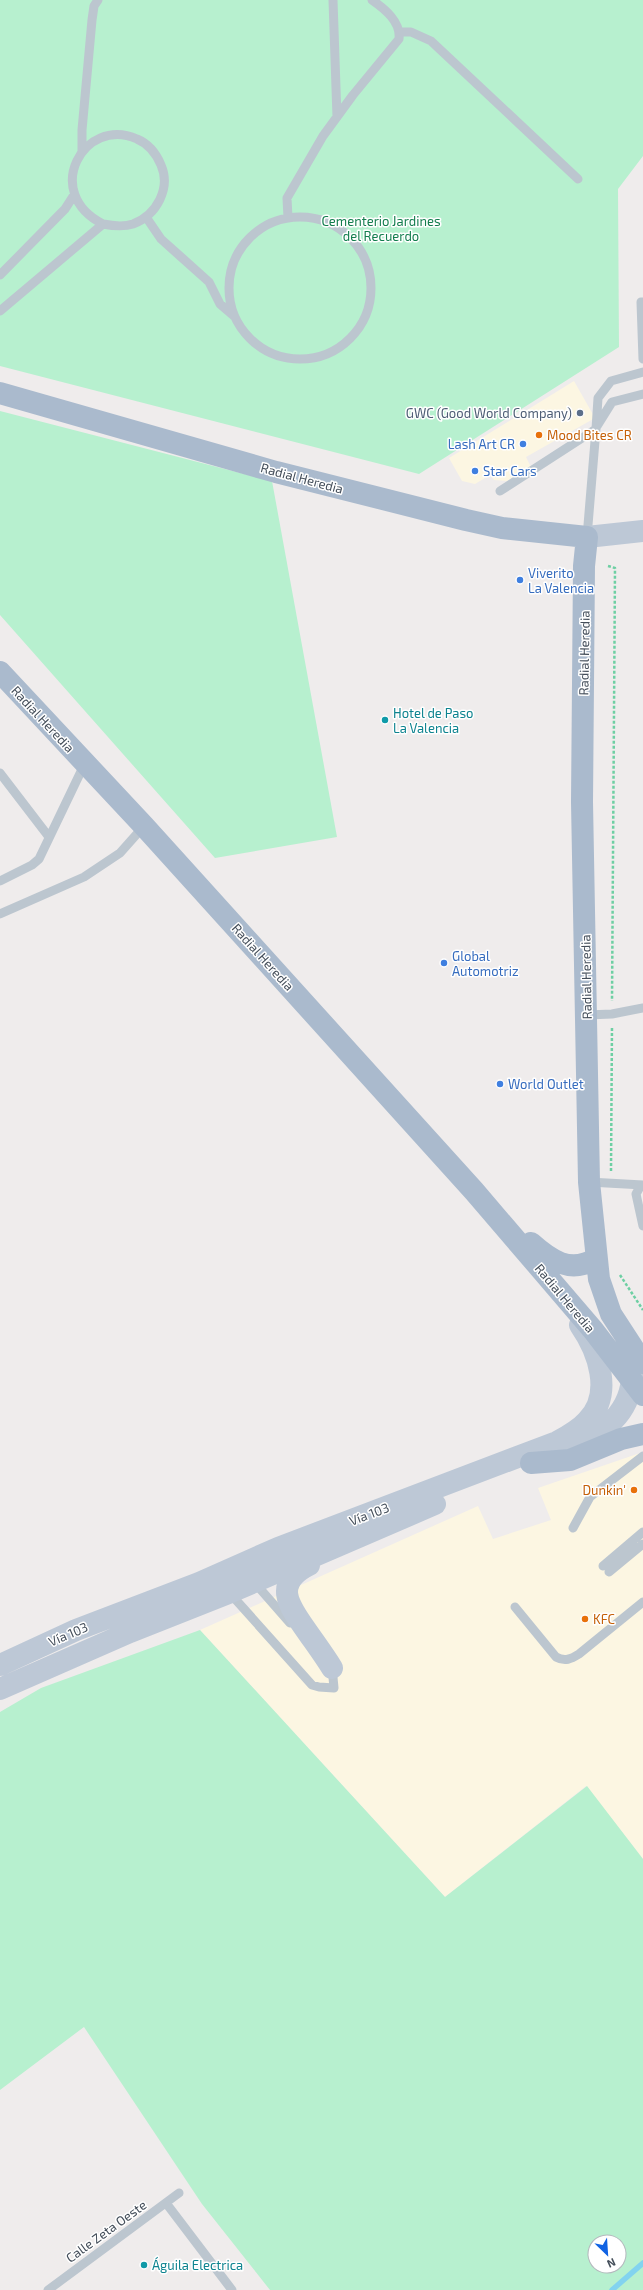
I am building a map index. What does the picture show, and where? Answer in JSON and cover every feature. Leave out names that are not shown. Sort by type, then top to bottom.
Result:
[{"type":"main road","name":"Radial Heredia","points":[[0,393],[263,467],[502,528],[587,537],[584,566],[582,802],[588,1015],[600,1182],[596,1259],[598,1279],[605,1299],[623,1334],[643,1362]]},
{"type":"main road","points":[[0,405],[165,449],[263,467]]},
{"type":"main road","points":[[587,537],[643,531]]},
{"type":"main road","name":"Radial Heredia","points":[[3,677],[144,826],[474,1191],[549,1279],[638,1388]]},
{"type":"main road","points":[[474,1191],[548,1258],[557,1263],[578,1266],[596,1259]]},
{"type":"main road","name":"Vía 103","points":[[0,1665],[76,1630],[199,1582],[278,1548],[557,1442],[588,1420],[596,1409],[600,1396],[600,1366],[587,1334],[549,1279]]},
{"type":"main road","points":[[623,1334],[638,1388]]},
{"type":"main road","name":"Vía 103","points":[[0,1689],[241,1583],[431,1506],[462,1489],[584,1443],[599,1434],[617,1417],[626,1402],[638,1388]]},
{"type":"main road","points":[[531,1463],[570,1460],[621,1439],[643,1434]]},
{"type":"main road","points":[[332,1668],[288,1602],[288,1584],[292,1576],[298,1570],[431,1506]]},
{"type":"main road","points":[[0,1675],[78,1640],[167,1605],[199,1582],[241,1583],[256,1560],[278,1548]]},
{"type":"lane","points":[[82,151],[82,130],[92,20],[94,6],[98,0]]},
{"type":"lane","points":[[333,0],[337,117]]},
{"type":"lane","points":[[288,218],[287,198],[323,136],[399,39],[400,32],[390,15],[372,0]]},
{"type":"lane","points":[[400,32],[411,32],[431,41],[578,179]]},
{"type":"lane","points":[[112,134],[130,135],[146,142],[157,155],[164,171],[164,188],[158,205],[146,217],[133,224],[118,226],[103,224],[86,213],[74,195],[72,180],[74,164],[82,151],[96,140],[112,134]]},
{"type":"lane","points":[[0,275],[65,209],[74,195]]},
{"type":"lane","points":[[146,217],[161,239],[209,282],[220,304],[234,316]]},
{"type":"lane","points":[[306,217],[323,221],[339,228],[353,240],[363,254],[370,277],[371,288],[369,306],[362,323],[352,337],[338,348],[322,356],[305,359],[287,358],[270,353],[255,344],[242,331],[234,316],[229,288],[230,274],[237,254],[256,233],[268,225],[288,218],[306,217]]},
{"type":"lane","points":[[0,311],[103,224]]},
{"type":"lane","points":[[643,302],[640,302],[643,359]]},
{"type":"lane","points":[[587,537],[598,398],[611,381],[643,372]]},
{"type":"lane","points":[[500,491],[596,429],[612,402],[643,394]]},
{"type":"lane","points":[[0,881],[32,865],[39,859],[85,763]]},
{"type":"lane","points":[[0,772],[49,837]]},
{"type":"lane","points":[[0,914],[84,877],[120,853],[144,826]]},
{"type":"lane","points":[[588,1015],[612,1014],[643,1008]]},
{"type":"lane","points":[[600,1182],[642,1185],[636,1194],[643,1226]]},
{"type":"lane","points":[[573,1528],[590,1497],[643,1456]]},
{"type":"lane","points":[[643,1532],[606,1569],[643,1544]]},
{"type":"lane","points":[[241,1583],[332,1668],[334,1688],[319,1687],[312,1684],[236,1600],[241,1583]]},
{"type":"lane","points":[[514,1607],[556,1657],[562,1660],[571,1659],[580,1654],[643,1602]]},
{"type":"lane","name":"Calle Zeta Oeste","points":[[48,2290],[179,2193]]},
{"type":"lane","points":[[166,2203],[232,2290]]},
{"type":"path","points":[[600,1182],[612,1014],[615,568],[608,566]]},
{"type":"path","points":[[618,1272],[643,1310]]},
{"type":"shaded area","points":[[574,381],[595,418],[526,457],[531,467],[507,481],[494,480],[490,475],[475,484],[462,481],[449,458]]},
{"type":"shaded area","points":[[643,1452],[643,1859],[586,1786],[445,1897],[200,1630],[478,1506],[493,1539],[551,1520],[538,1488]]},
{"type":"green space","name":"Cementerio Jardines del Recuerdo","points":[[0,0],[643,0],[643,156],[618,189],[619,347],[419,474],[0,366]]},
{"type":"green space","points":[[0,411],[272,481],[337,837],[215,858],[0,615]]},
{"type":"green space","points":[[200,1630],[445,1897],[587,1786],[643,1859],[643,2290],[270,2290],[202,2204],[84,2027],[0,2090],[0,1712],[41,1688]]},
{"type":"waterway","points":[[612,2290],[643,2263]]},
{"type":"place","name":"GWC (Good World Company)","points":[[580,413]]},
{"type":"place","name":"Mood Bites CR","points":[[539,435]]},
{"type":"place","name":"Lash Art CR","points":[[523,444]]},
{"type":"place","name":"Star Cars","points":[[475,471]]},
{"type":"place","name":"Viverito La Valencia","points":[[520,580]]},
{"type":"place","name":"Hotel de Paso La Valencia","points":[[385,720]]},
{"type":"place","name":"Global Automotriz","points":[[444,963]]},
{"type":"place","name":"World Outlet","points":[[500,1084]]},
{"type":"place","name":"Dunkin'","points":[[634,1490]]},
{"type":"place","name":"KFC","points":[[585,1619]]},
{"type":"place","name":"Águila Electrica","points":[[144,2265]]}]
